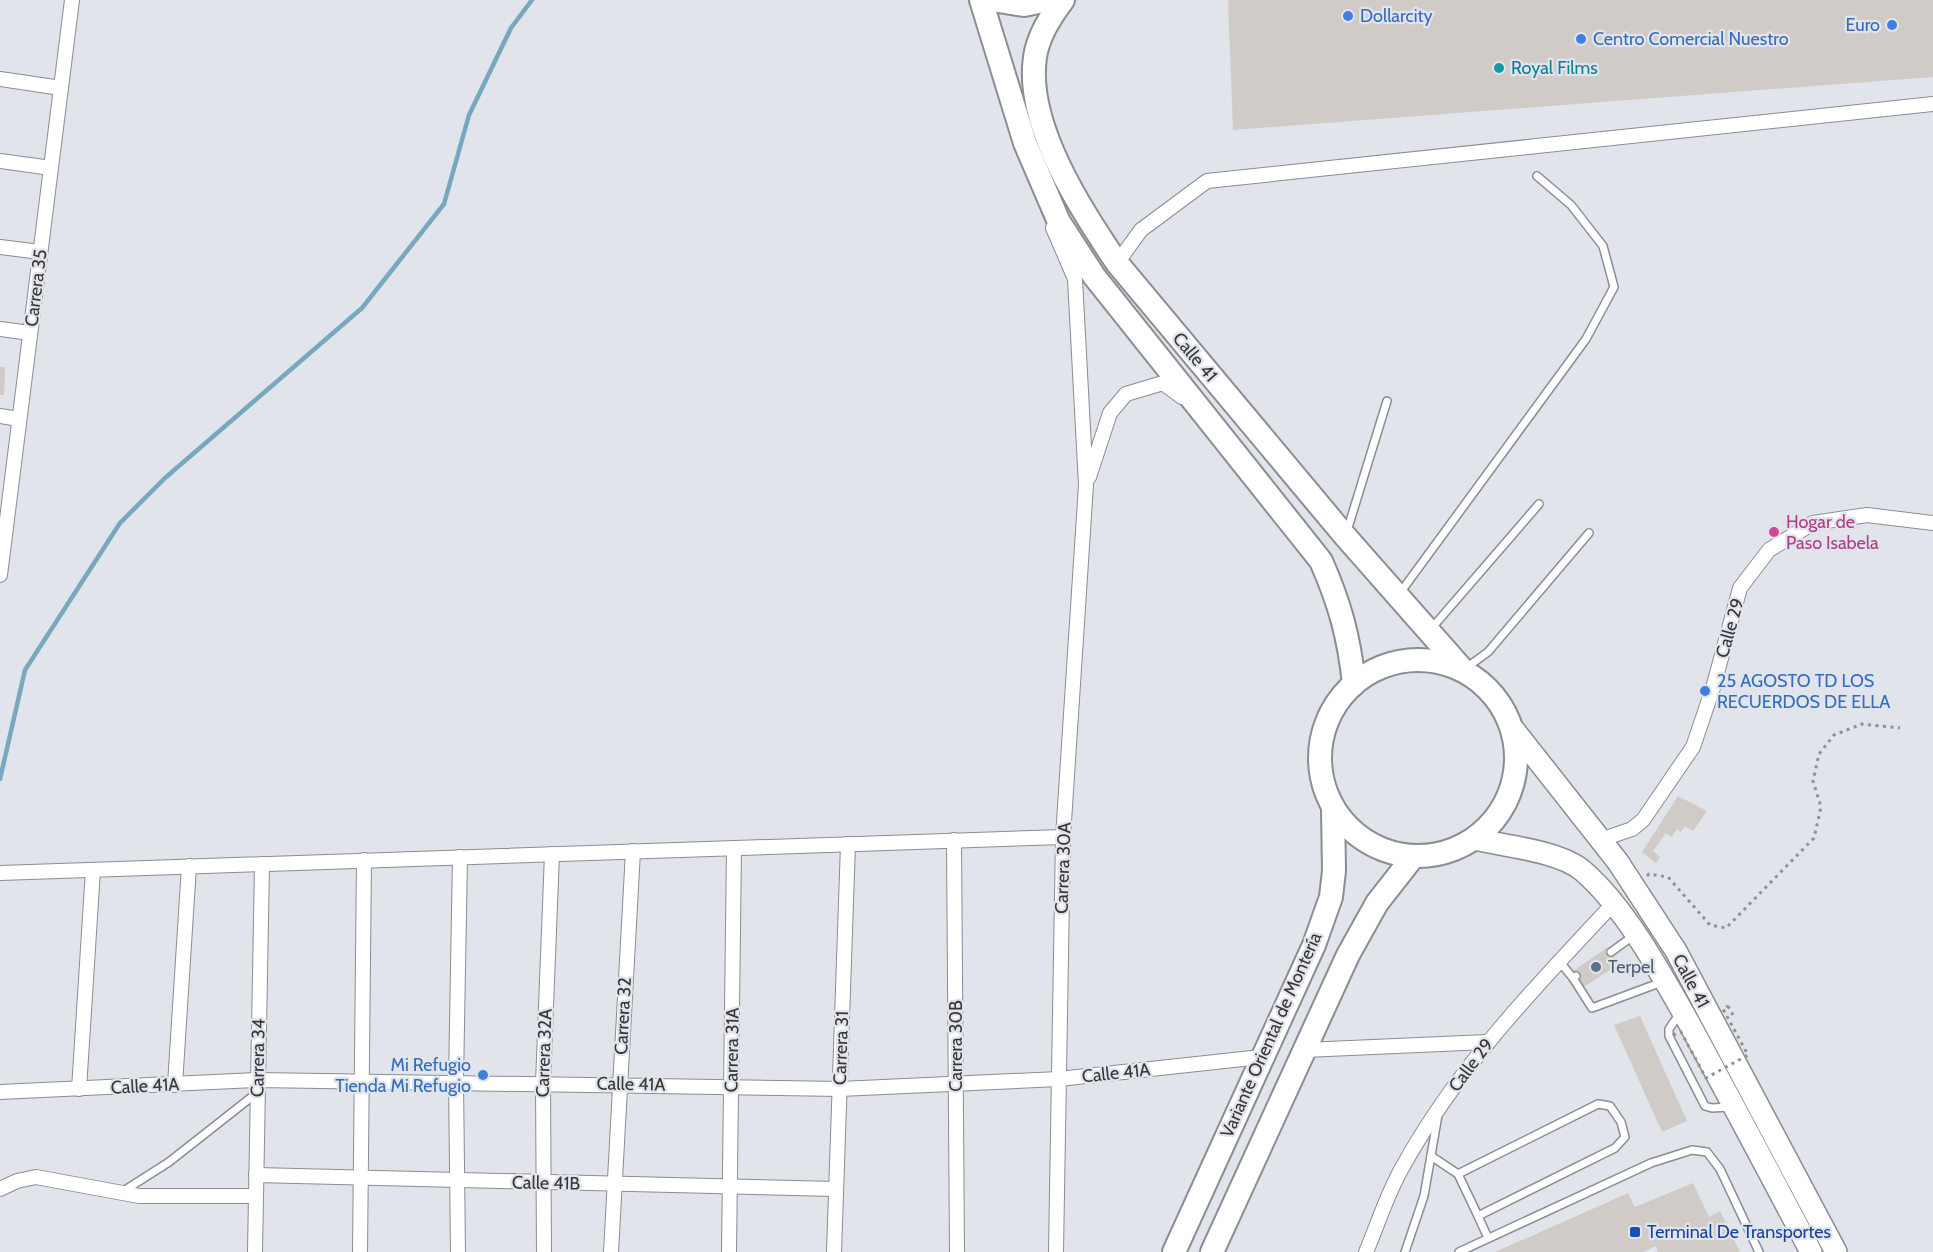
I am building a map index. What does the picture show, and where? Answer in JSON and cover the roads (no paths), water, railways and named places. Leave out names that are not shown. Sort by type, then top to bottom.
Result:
[{"type":"highway","name":"Calle 41","points":[[981,0],[1025,143],[1059,222],[1088,267],[1198,409],[1321,561],[1339,600],[1350,641],[1354,684]]},
{"type":"highway","points":[[992,0],[1024,5],[1048,0]]},
{"type":"highway","name":"Calle 41","points":[[1062,0],[1050,17],[1035,57],[1033,80],[1037,105],[1067,183],[1117,263],[1428,633],[1463,670]]},
{"type":"highway","points":[[1431,660],[1463,670],[1477,678],[1500,701],[1514,730],[1518,755],[1510,795],[1493,823],[1474,839],[1455,850],[1434,856],[1413,857],[1389,853],[1367,843],[1348,828],[1333,809],[1322,777],[1321,743],[1327,721],[1338,701],[1354,684],[1382,667],[1406,661],[1431,660]]},
{"type":"highway","name":"Variante Oriental de Montería","points":[[1174,1252],[1314,945],[1331,897],[1334,871],[1333,809]]},
{"type":"highway","name":"Variante Oriental de Montería","points":[[1212,1252],[1348,955],[1377,903],[1413,857]]},
{"type":"main road","name":"Calle 41","points":[[1514,730],[1600,840],[1676,951],[1836,1252]]},
{"type":"main road","name":"Calle 41","points":[[1474,839],[1556,857],[1582,870],[1613,904],[1636,934],[1665,981],[1735,1107],[1811,1252]]},
{"type":"street","name":"Carrera 35","points":[[0,575],[5,498],[20,419],[72,0]]},
{"type":"street","points":[[0,79],[61,88]]},
{"type":"street","points":[[1117,263],[1141,230],[1207,181],[1933,104]]},
{"type":"street","points":[[1025,143],[1029,175],[1075,279],[1086,485]]},
{"type":"street","points":[[0,161],[51,168]]},
{"type":"street","points":[[0,247],[40,252]]},
{"type":"street","points":[[0,329],[30,333]]},
{"type":"street","points":[[1086,485],[1110,412],[1126,393],[1163,383],[1198,409]]},
{"type":"street","points":[[0,416],[20,419]]},
{"type":"street","name":"Carrera 30A","points":[[1056,1252],[1064,837],[1086,485]]},
{"type":"street","name":"Calle 29","points":[[1600,840],[1632,829],[1643,820],[1693,747],[1713,688],[1740,588],[1769,550],[1813,523],[1867,515],[1933,523]]},
{"type":"street","points":[[0,873],[1064,837]]},
{"type":"street","name":"Carrera 30B","points":[[954,840],[957,1252]]},
{"type":"street","name":"Carrera 31","points":[[834,1252],[848,844]]},
{"type":"street","name":"Carrera 31A","points":[[729,1252],[734,848]]},
{"type":"street","name":"Carrera 32","points":[[611,1252],[633,851]]},
{"type":"street","name":"Carrera 32A","points":[[544,1252],[543,1083],[552,854]]},
{"type":"street","points":[[458,1252],[456,1081],[460,857]]},
{"type":"street","points":[[360,1252],[364,860]]},
{"type":"street","name":"Carrera 34","points":[[255,1252],[262,864]]},
{"type":"street","points":[[175,1085],[189,866]]},
{"type":"street","points":[[80,1089],[93,870]]},
{"type":"street","name":"Calle 29","points":[[1366,1252],[1401,1169],[1439,1107],[1487,1042],[1613,904]]},
{"type":"street","points":[[1305,1050],[1487,1042]]},
{"type":"street","name":"Calle 41A","points":[[0,1092],[175,1085],[258,1086],[361,1080],[840,1089],[1059,1079],[1261,1057]]},
{"type":"street","name":"Calle 41B","points":[[256,1175],[836,1189]]},
{"type":"street","points":[[0,1189],[17,1181],[36,1177],[139,1196],[256,1196]]},
{"type":"lane","points":[[1398,597],[1586,339],[1614,287],[1602,246],[1571,205],[1537,176]]},
{"type":"lane","points":[[1346,536],[1387,401]]},
{"type":"lane","points":[[1428,633],[1539,504]]},
{"type":"lane","points":[[1463,670],[1488,652],[1589,533]]},
{"type":"lane","points":[[1611,952],[1636,934]]},
{"type":"lane","points":[[1559,961],[1574,977],[1592,1008],[1665,981]]},
{"type":"lane","points":[[122,1192],[169,1162],[258,1086]]},
{"type":"lane","points":[[1458,1174],[1598,1104],[1610,1106],[1621,1122],[1624,1137],[1615,1148],[1478,1216]]},
{"type":"lane","points":[[1405,1252],[1424,1196],[1439,1107]]},
{"type":"lane","points":[[1458,1252],[1651,1163],[1692,1150],[1707,1152],[1720,1169],[1759,1252]]},
{"type":"lane","points":[[1431,1156],[1458,1174],[1488,1238]]},
{"type":"waterway","points":[[0,779],[25,670],[120,523],[165,478],[362,308],[444,204],[469,115],[511,28],[532,0]]},
{"type":"place","name":"Dollarcity","points":[[1348,16]]},
{"type":"place","name":"Euro","points":[[1892,25]]},
{"type":"place","name":"Centro Comercial Nuestro","points":[[1581,39]]},
{"type":"place","name":"Royal Films","points":[[1499,68]]},
{"type":"place","name":"Hogar de Paso Isabela","points":[[1774,532]]},
{"type":"place","name":"25 AGOSTO TD LOS RECUERDOS DE ELLA","points":[[1705,691]]},
{"type":"place","name":"Terpel","points":[[1596,967]]},
{"type":"place","name":"Mi Refugio Tienda Mi Refugio","points":[[483,1075]]},
{"type":"place","name":"Terminal De Transportes","points":[[1635,1232]]}]
